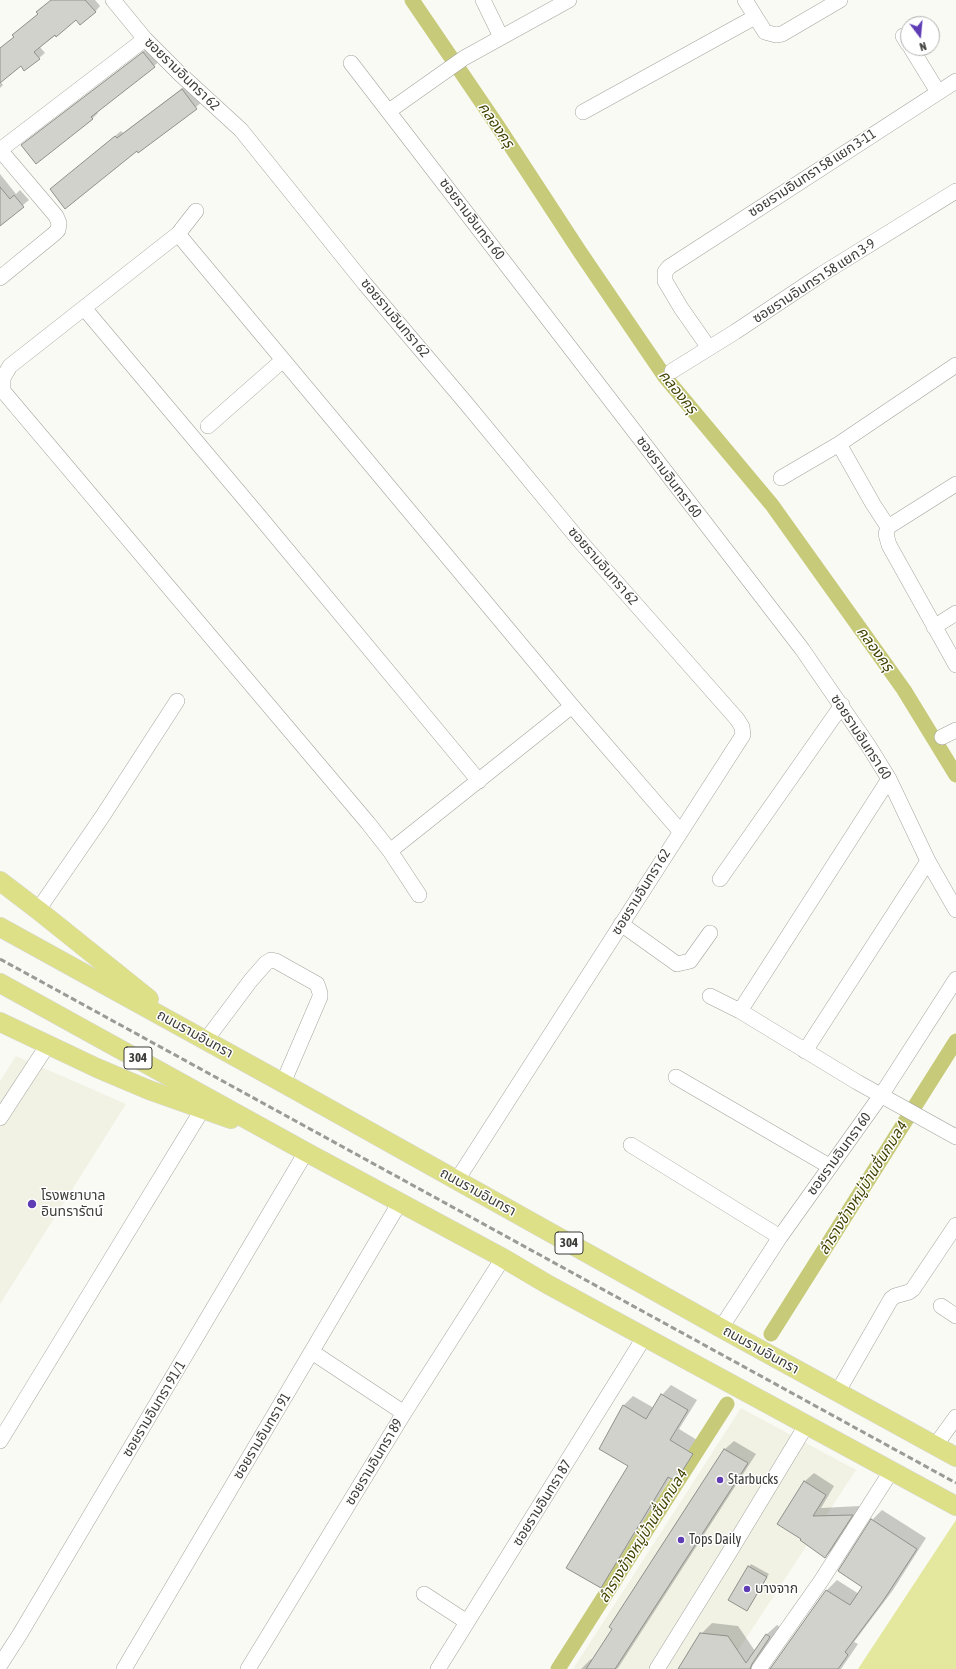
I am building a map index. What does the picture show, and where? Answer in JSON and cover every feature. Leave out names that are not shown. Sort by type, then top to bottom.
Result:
[{"type":"main road","points":[[0,881],[183,1028]]},
{"type":"main road","name":"ถนนรามอินทรา","points":[[0,927],[206,1040],[838,1393],[956,1457]]},
{"type":"main road","name":"304","points":[[0,982],[306,1152],[956,1506]]},
{"type":"main road","points":[[0,1022],[47,1046],[149,1090],[202,1110],[276,1134]]},
{"type":"street","name":"ซอยรามอินทรา 62","points":[[113,0],[145,39],[180,74],[224,113],[246,136],[366,284],[579,540],[737,719],[742,727],[743,735],[457,1180]]},
{"type":"street","points":[[483,0],[501,37]]},
{"type":"street","points":[[389,111],[464,58],[569,0]]},
{"type":"street","points":[[745,0],[765,32],[776,35],[782,34],[840,0]]},
{"type":"street","points":[[583,112],[755,17]]},
{"type":"street","points":[[0,278],[54,234],[58,230],[58,223],[56,216],[0,150],[145,39]]},
{"type":"street","points":[[916,56],[938,92]]},
{"type":"street","name":"ซอยรามอินทรา 60","points":[[351,63],[802,649],[842,705],[889,779],[928,861],[956,910]]},
{"type":"street","name":"ซอยรามอินทรา 58 แยก 3-11","points":[[709,348],[667,285],[664,276],[669,267],[956,81]]},
{"type":"street","name":"ซอยรามอินทรา 58 แยก 3-9","points":[[672,371],[735,332],[822,274],[956,191]]},
{"type":"street","points":[[196,211],[178,234],[10,366],[3,378],[3,391],[390,851],[419,895]]},
{"type":"street","points":[[178,234],[572,706],[680,831]]},
{"type":"street","points":[[84,308],[259,516],[478,781]]},
{"type":"street","points":[[208,426],[283,360]]},
{"type":"street","points":[[781,478],[839,444],[956,365]]},
{"type":"street","points":[[839,444],[873,504],[888,527]]},
{"type":"street","points":[[956,484],[888,527],[886,534],[888,545],[956,665]]},
{"type":"street","points":[[934,627],[956,613]]},
{"type":"street","points":[[38,910],[102,817],[177,701]]},
{"type":"street","points":[[720,880],[842,705]]},
{"type":"street","points":[[390,851],[572,706]]},
{"type":"street","points":[[942,737],[956,730]]},
{"type":"street","points":[[740,1011],[889,779]]},
{"type":"street","points":[[805,1051],[928,861]]},
{"type":"street","points":[[621,924],[677,964],[690,961],[710,933]]},
{"type":"street","points":[[206,1040],[251,980],[266,963],[271,960],[276,961],[317,984],[320,993],[320,997],[283,1083]]},
{"type":"street","name":"ซอยรามอินทรา 60","points":[[721,1328],[780,1237],[829,1166],[882,1094],[956,979]]},
{"type":"street","points":[[710,996],[740,1011],[805,1051],[956,1137]]},
{"type":"street","points":[[0,1118],[47,1046]]},
{"type":"street","points":[[676,1077],[829,1166]]},
{"type":"street","points":[[0,1441],[202,1110]]},
{"type":"street","points":[[631,1145],[780,1237]]},
{"type":"street","name":"ซอยรามอินทรา 91/1","points":[[0,1665],[44,1594],[306,1152]]},
{"type":"street","name":"ซอยรามอินทรา 91","points":[[124,1669],[400,1202]]},
{"type":"street","points":[[838,1393],[891,1299],[894,1296],[909,1292],[913,1289],[956,1225]]},
{"type":"street","name":"ซอยรามอินทรา 89","points":[[248,1669],[404,1413],[503,1258]]},
{"type":"street","points":[[941,1306],[956,1316]]},
{"type":"street","name":"ซอยรามอินทรา 87","points":[[438,1669],[645,1336]]},
{"type":"street","points":[[312,1352],[404,1413]]},
{"type":"street","points":[[935,1446],[956,1417]]},
{"type":"street","points":[[657,1669],[729,1553],[806,1424]]},
{"type":"street","points":[[759,1669],[821,1581],[892,1470]]},
{"type":"street","points":[[424,1594],[467,1622]]},
{"type":"shaded area","name":"โรงพยาบาล อินทรารัตน์","points":[[16,1056],[126,1104],[0,1304],[0,1081]]},
{"type":"shaded area","points":[[741,1408],[856,1470],[726,1669],[573,1669]]},
{"type":"green space","points":[[956,1520],[956,1669],[858,1669]]},
{"type":"building","points":[[51,0],[85,0],[96,12],[80,25],[76,20],[56,37],[55,35],[34,52],[40,59],[24,71],[21,66],[0,83],[0,48],[14,37],[12,35],[38,14],[36,12]]},
{"type":"building","points":[[143,52],[155,67],[91,117],[93,119],[36,164],[21,145]]},
{"type":"building","points":[[182,89],[197,109],[138,153],[137,151],[65,209],[50,189],[115,136],[117,138]]},
{"type":"building","points":[[0,187],[10,199],[14,195],[24,207],[0,226]]},
{"type":"building","points":[[661,1394],[688,1410],[670,1440],[693,1454],[676,1481],[668,1477],[601,1588],[566,1568],[628,1466],[599,1449],[623,1405],[646,1419]]},
{"type":"building","points":[[724,1449],[748,1463],[615,1669],[586,1669],[612,1629],[609,1627]]},
{"type":"building","points":[[804,1481],[826,1495],[813,1516],[853,1515],[825,1558],[800,1540],[801,1539],[777,1524]]},
{"type":"building","points":[[871,1519],[917,1549],[883,1601],[845,1652],[848,1655],[838,1669],[770,1669],[826,1590],[850,1605],[862,1587],[838,1571]]},
{"type":"building","name":"บางจาก","points":[[748,1566],[767,1577],[747,1611],[728,1600]]},
{"type":"building","points":[[700,1633],[728,1636],[746,1663],[766,1634],[770,1637],[750,1669],[678,1669]]},
{"type":"waterway","name":"คลองครุ","points":[[412,0],[665,377],[772,505],[904,690],[956,775]]},
{"type":"waterway","name":"ลำรางข้างหมู่บ้านชื่นกมล 4","points":[[771,1334],[956,1041]]},
{"type":"waterway","name":"ลำรางข้างหมู่บ้านชื่นกมล 4","points":[[558,1669],[727,1404]]},
{"type":"railway","points":[[0,959],[956,1483]]},
{"type":"place","name":"โรงพยาบาล อินทรารัตน์","points":[[32,1204]]},
{"type":"place","name":"Starbucks","points":[[720,1480]]},
{"type":"place","name":"Tops Daily","points":[[681,1540]]},
{"type":"place","name":"บางจาก","points":[[747,1589]]}]
